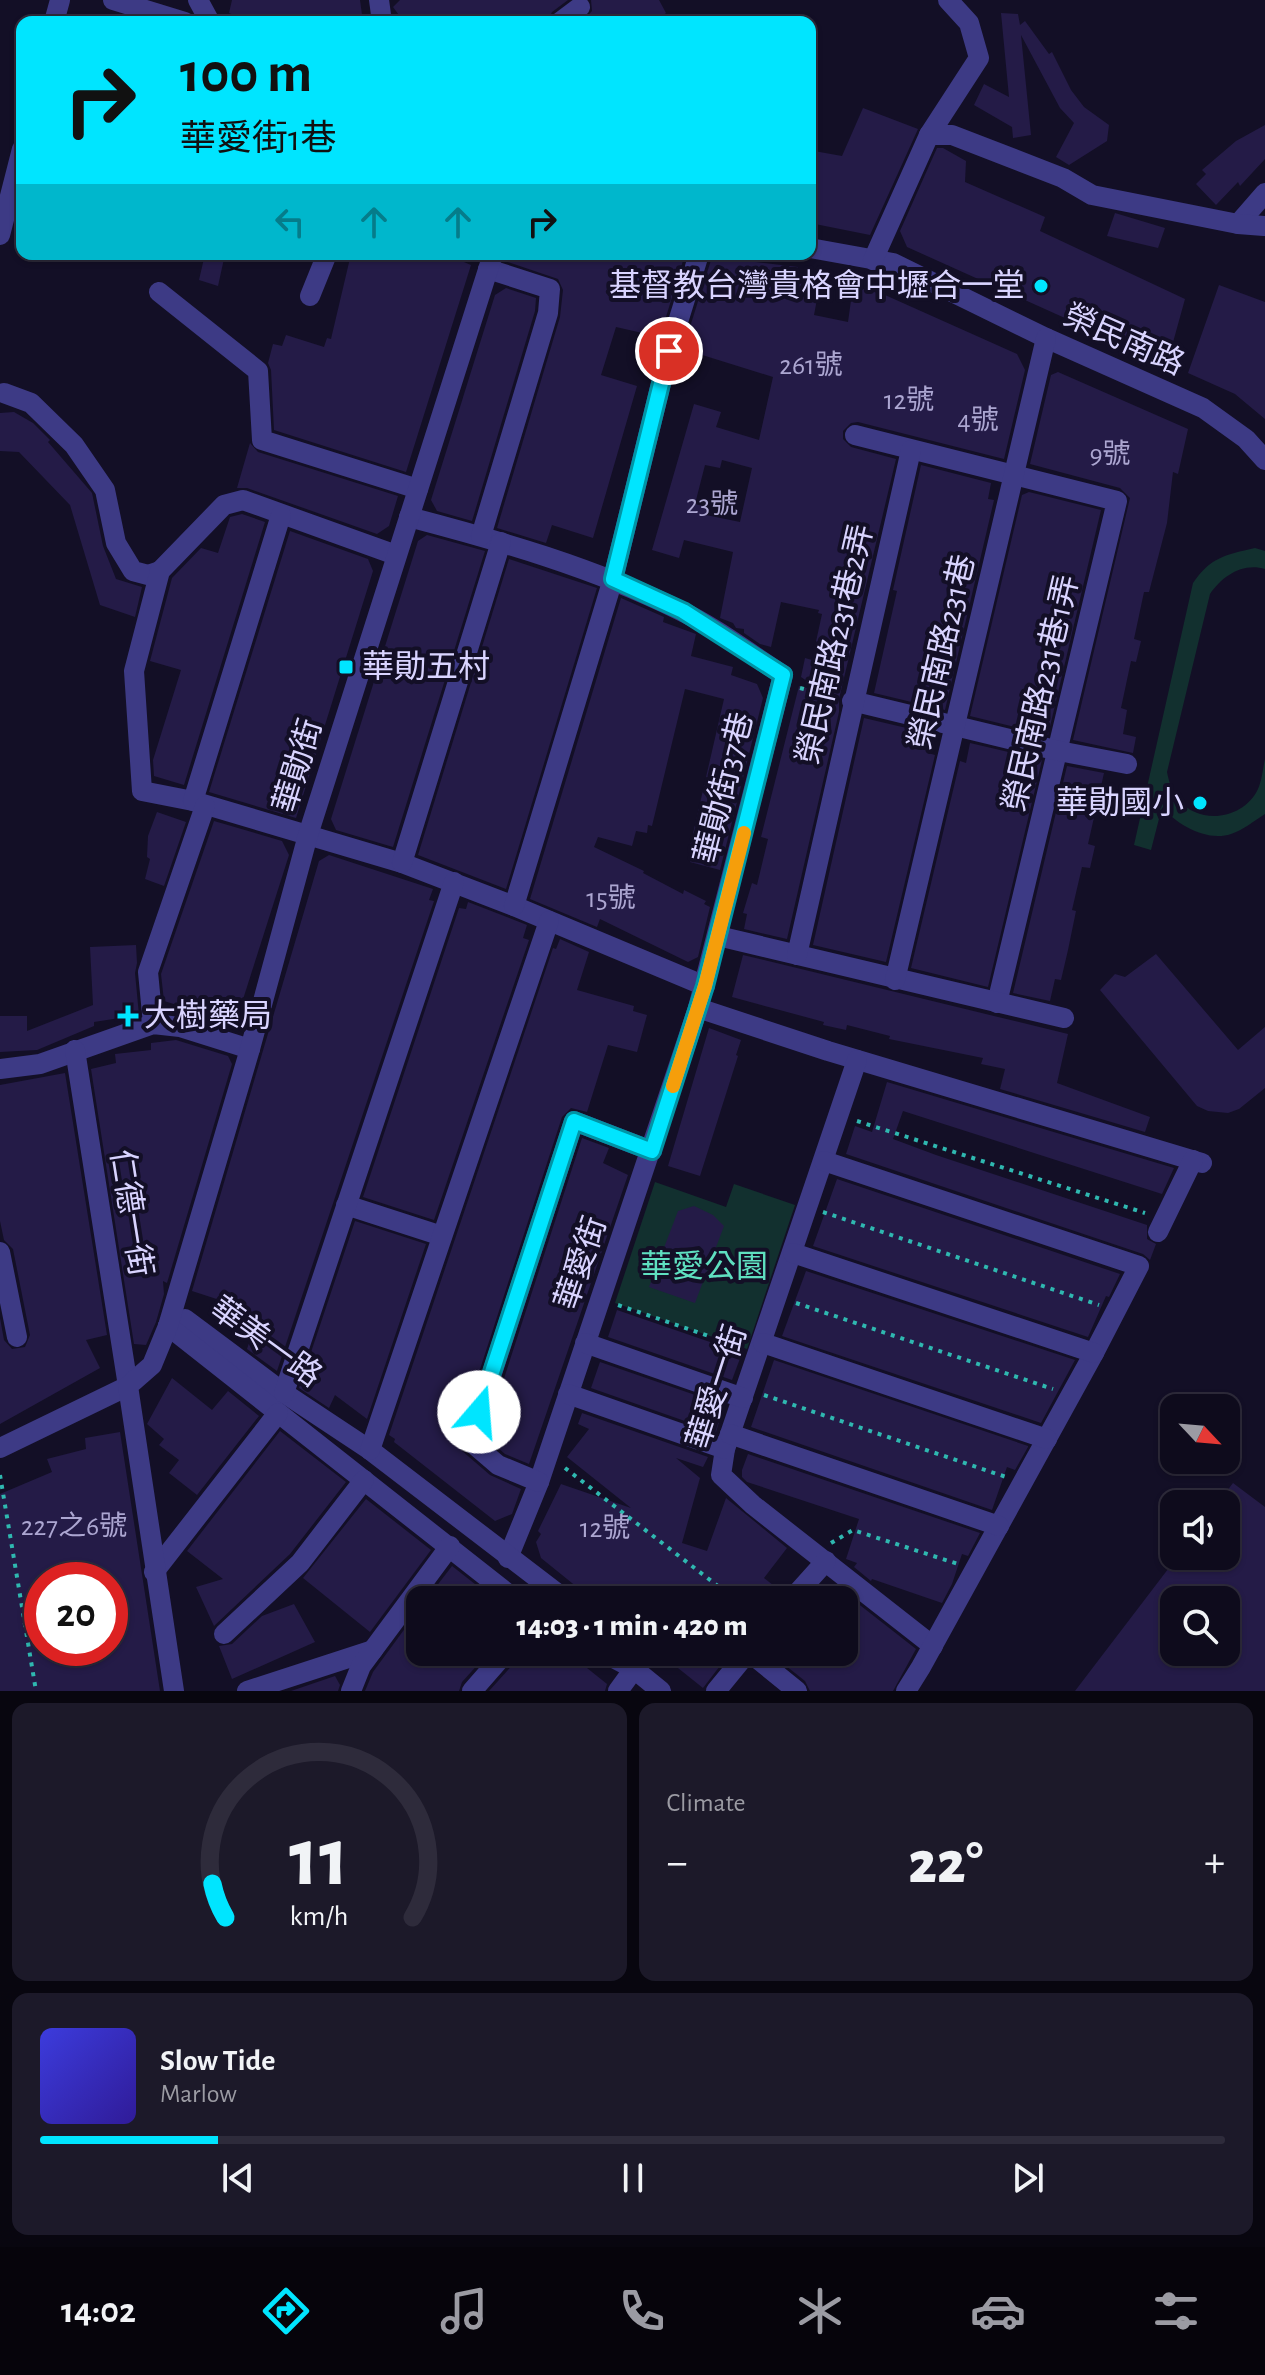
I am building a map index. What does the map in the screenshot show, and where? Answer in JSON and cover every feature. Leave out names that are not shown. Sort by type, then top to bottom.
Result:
[{"type":"street","points":[[113,0],[165,16]]},
{"type":"street","points":[[873,260],[929,135],[979,58],[969,23],[948,0]]},
{"type":"street","points":[[568,16],[580,7]]},
{"type":"street","points":[[929,135],[952,135],[1063,178],[1092,195],[1238,224],[1264,226]]},
{"type":"street","points":[[0,235],[16,172]]},
{"type":"street","points":[[1238,224],[1265,193]]},
{"type":"street","name":"榮民南路","points":[[816,249],[893,263],[1046,338],[1203,408],[1246,439],[1265,460]]},
{"type":"street","points":[[310,296],[325,260]]},
{"type":"street","points":[[514,906],[613,579],[669,351],[697,260]]},
{"type":"street","points":[[481,536],[548,313],[550,289],[490,261]]},
{"type":"street","name":"華勛街","points":[[168,1326],[250,1049],[308,835],[490,261]]},
{"type":"street","points":[[159,292],[258,371],[262,440],[418,489]]},
{"type":"street","name":"榮民南路231巷","points":[[895,980],[1046,338]]},
{"type":"street","points":[[4,393],[31,403],[74,445],[105,490],[116,543],[133,571],[148,575],[160,571],[224,505],[243,500],[396,555]]},
{"type":"street","points":[[855,435],[1013,475]]},
{"type":"street","points":[[1246,439],[1265,450]]},
{"type":"street","name":"榮民南路231巷2弄","points":[[797,955],[911,450]]},
{"type":"street","name":"榮民南路231巷1弄","points":[[997,1003],[1117,501],[1013,475]]},
{"type":"street","points":[[153,1024],[148,972],[281,515]]},
{"type":"street","name":"華勛街37巷","points":[[409,517],[501,542],[613,579],[683,611],[783,675],[705,986]]},
{"type":"street","points":[[402,863],[501,542]]},
{"type":"street","points":[[160,571],[134,671],[142,791],[199,804],[402,863],[705,986]]},
{"type":"street","points":[[852,701],[1059,751],[1127,764]]},
{"type":"street","points":[[154,1572],[281,1403],[454,882]]},
{"type":"street","points":[[370,1450],[549,921]]},
{"type":"street","points":[[718,936],[1064,1018]]},
{"type":"street","name":"華愛街","points":[[508,1558],[539,1482],[705,986]]},
{"type":"street","points":[[698,1008],[857,1060],[1197,1161],[1161,1226]]},
{"type":"street","points":[[0,1069],[40,1064],[153,1024],[180,1027],[250,1049]]},
{"type":"street","name":"仁德一街","points":[[75,1050],[174,1691]]},
{"type":"street","name":"華愛一街","points":[[857,1060],[728,1441],[721,1475],[753,1505],[933,1646]]},
{"type":"street","points":[[539,1482],[498,1465],[470,1441],[574,1121],[652,1151]]},
{"type":"street","points":[[824,1161],[1139,1266],[1023,1483],[906,1691]]},
{"type":"street","points":[[346,1205],[442,1236]]},
{"type":"street","points":[[0,1252],[17,1337]]},
{"type":"street","points":[[793,1253],[1094,1353]]},
{"type":"street","name":"華美一路","points":[[168,1326],[185,1319],[364,1480],[499,1586]]},
{"type":"street","points":[[0,1448],[128,1386],[152,1365],[168,1326]]},
{"type":"street","points":[[585,1343],[744,1394]]},
{"type":"street","points":[[761,1348],[1047,1439]]},
{"type":"street","points":[[568,1394],[999,1526]]},
{"type":"street","name":"華美一路","points":[[281,1403],[370,1450],[547,1586]]},
{"type":"street","points":[[224,1634],[300,1563],[364,1480]]},
{"type":"street","points":[[355,1689],[361,1666],[450,1546]]},
{"type":"street","points":[[801,1586],[821,1556]]},
{"type":"street","points":[[247,1691],[373,1650]]},
{"type":"street","points":[[472,1691],[494,1666]]},
{"type":"street","points":[[628,1666],[634,1669]]},
{"type":"street","points":[[631,1666],[661,1691]]},
{"type":"street","points":[[716,1691],[737,1666]]},
{"type":"street","points":[[766,1666],[797,1691]]},
{"type":"street","points":[[618,1691],[634,1669]]},
{"type":"path","points":[[781,683],[852,701]]},
{"type":"path","points":[[839,1115],[1161,1226]]},
{"type":"path","points":[[808,1207],[1117,1311]]},
{"type":"path","points":[[778,1297],[1071,1395]]},
{"type":"path","points":[[601,1299],[761,1348]]},
{"type":"path","points":[[744,1394],[1023,1483]]},
{"type":"path","points":[[547,1454],[719,1586]]},
{"type":"path","points":[[0,1475],[36,1691]]},
{"type":"path","points":[[821,1556],[853,1530],[975,1569]]},
{"type":"green space","points":[[1255,548],[1265,551],[1265,569],[1249,567],[1234,572],[1210,594],[1167,772],[1174,794],[1188,808],[1210,816],[1221,816],[1243,807],[1251,799],[1259,785],[1265,759],[1265,814],[1235,832],[1212,836],[1184,826],[1162,807],[1151,850],[1134,845],[1193,583],[1220,558]]},
{"type":"green space","name":"華愛公園","points":[[655,1182],[726,1207],[734,1184],[795,1205],[747,1349],[615,1303]]},
{"type":"building","points":[[232,0],[360,0],[362,16],[236,16],[229,13]]},
{"type":"building","points":[[400,0],[568,0],[550,16],[400,16],[393,7]]},
{"type":"building","points":[[591,0],[659,0],[666,13],[662,16],[587,16],[592,11]]},
{"type":"building","points":[[1001,13],[1018,14],[1020,25],[1025,21],[1049,54],[1052,52],[1071,90],[1084,107],[1109,125],[1107,141],[1069,165],[1056,157],[1074,123],[1060,108],[1021,35],[1031,135],[1013,138],[1012,127],[974,105],[984,84],[1009,97]]},
{"type":"building","points":[[863,108],[918,129],[870,235],[816,224],[816,151],[842,156]]},
{"type":"building","points":[[1265,125],[1265,159],[1240,186],[1238,182],[1216,205],[1196,184],[1206,174],[1202,170],[1236,141]]},
{"type":"building","points":[[937,148],[943,148],[966,161],[965,182],[1045,217],[1040,231],[1185,299],[1167,364],[907,247],[900,231]]},
{"type":"building","points":[[1115,213],[1165,228],[1158,248],[1107,236]]},
{"type":"building","points":[[204,260],[224,260],[218,286],[199,280]]},
{"type":"building","points":[[350,260],[459,260],[471,265],[406,472],[274,430],[268,363],[273,344],[282,346],[286,335],[324,347],[327,338],[331,339]]},
{"type":"building","points":[[683,260],[660,337],[616,327],[601,375],[637,386],[593,538],[552,525],[546,543],[497,528],[560,317],[563,290],[558,279],[505,261]]},
{"type":"building","points":[[711,260],[798,267],[795,279],[817,281],[814,315],[848,322],[853,286],[885,295],[1017,354],[1025,370],[1004,459],[858,422],[851,423],[843,431],[843,439],[851,447],[896,459],[839,699],[839,712],[787,939],[744,929],[747,914],[743,913],[752,883],[757,885],[768,839],[761,837],[799,686],[824,693],[801,677],[805,658],[812,660],[822,614],[818,613],[819,610],[781,602],[771,647],[760,644],[744,633],[744,629],[736,628],[733,623],[720,618],[733,552],[684,540],[679,558],[652,550],[694,404],[721,412],[716,427],[759,440],[773,377],[683,349]],"holes":[[[722,460],[752,468],[740,522],[706,515],[707,507],[695,504],[705,465],[720,468]]]},
{"type":"building","points":[[1219,285],[1265,302],[1265,419],[1235,394],[1188,373]]},
{"type":"building","points":[[506,288],[536,298],[535,311],[472,521],[437,511],[431,500],[495,295]]},
{"type":"building","points":[[1058,372],[1188,429],[1178,474],[1173,472],[1167,523],[1149,592],[1144,592],[1134,639],[1141,641],[1136,662],[1131,661],[1121,708],[1127,710],[1123,734],[1136,737],[1133,753],[1073,740],[1130,498],[1120,488],[1030,464],[1051,375]]},
{"type":"building","points":[[14,412],[33,423],[50,440],[48,442],[92,493],[103,546],[116,579],[142,587],[135,617],[100,605],[70,505],[19,452],[0,451],[0,413]]},
{"type":"building","points":[[250,443],[258,452],[398,496],[389,526],[377,534],[247,488],[237,488]]},
{"type":"building","points":[[921,465],[991,483],[988,499],[994,500],[945,710],[874,693]]},
{"type":"building","points":[[1029,492],[1101,510],[1048,735],[970,716],[1022,495]]},
{"type":"building","points":[[242,514],[265,522],[184,785],[154,776],[153,760],[181,670],[150,661],[172,578],[201,548],[218,553],[230,517]]},
{"type":"building","points":[[290,531],[368,559],[373,571],[296,818],[209,792]]},
{"type":"building","points":[[427,535],[485,551],[393,847],[336,830],[331,819],[418,541]]},
{"type":"building","points":[[509,559],[597,588],[506,889],[418,855]]},
{"type":"building","points":[[621,598],[664,617],[663,622],[696,634],[691,656],[733,667],[731,675],[757,684],[763,698],[720,870],[690,862],[692,852],[689,851],[724,699],[685,689],[652,826],[648,825],[647,833],[636,831],[632,846],[598,837],[594,847],[683,894],[684,890],[706,901],[704,904],[710,907],[698,957],[688,962],[600,919],[597,927],[530,899]]},
{"type":"building","points":[[864,718],[932,734],[928,753],[935,755],[886,962],[813,945]]},
{"type":"building","points":[[970,743],[1042,760],[988,987],[911,968],[960,761],[966,763]]},
{"type":"building","points":[[1067,766],[1104,773],[1088,844],[1095,846],[1090,868],[1082,867],[1061,980],[1055,979],[1050,1001],[1013,993]]},
{"type":"building","points":[[157,812],[186,822],[164,886],[145,879],[150,859],[147,857],[148,836]]},
{"type":"building","points":[[214,821],[282,841],[289,855],[238,1015],[229,1021],[164,1001],[161,974]]},
{"type":"building","points":[[329,855],[433,889],[429,900],[434,901],[277,1371],[247,1349],[252,1334],[231,1328],[238,1306],[192,1291],[319,861]]},
{"type":"building","points":[[468,902],[527,925],[523,938],[529,940],[434,1220],[363,1197],[459,908],[466,909]]},
{"type":"building","points":[[560,939],[589,952],[577,990],[634,1006],[633,1011],[647,1015],[637,1052],[608,1045],[587,1112],[571,1108],[562,1117],[458,1437],[461,1450],[490,1475],[521,1489],[512,1514],[495,1521],[389,1435],[553,948],[556,949]]},
{"type":"building","points":[[136,945],[139,1015],[94,1022],[94,1026],[37,1050],[0,1052],[0,1016],[27,1016],[27,1031],[93,1005],[90,947]]},
{"type":"building","points":[[1156,954],[1238,1050],[1265,1027],[1265,1088],[1239,1109],[1228,1113],[1208,1111],[1197,1106],[1100,990],[1115,974],[1125,977]]},
{"type":"building","points":[[743,955],[1068,1034],[1057,1083],[1150,1117],[1145,1132],[1000,1089],[1005,1069],[981,1064],[983,1058],[889,1039],[890,1036],[847,1025],[846,1030],[823,1025],[824,1022],[732,997]]},
{"type":"building","points":[[709,1028],[741,1040],[700,1176],[668,1166]]},
{"type":"building","points":[[176,1040],[228,1056],[232,1064],[167,1283],[163,1281],[164,1294],[156,1322],[146,1345],[134,1344],[91,1069],[116,1063],[115,1054],[151,1050],[151,1043]]},
{"type":"building","points":[[65,1073],[107,1335],[86,1340],[100,1368],[0,1424],[0,1318],[4,1340],[12,1349],[25,1347],[30,1335],[13,1249],[4,1240],[0,1221],[0,1085]]},
{"type":"building","points":[[887,1082],[1174,1168],[1162,1194],[903,1111],[893,1139],[1147,1225],[1147,1239],[1156,1244],[1150,1260],[1143,1254],[846,1154],[855,1126],[872,1132]]},
{"type":"building","points":[[582,1138],[609,1148],[603,1163],[628,1175],[529,1464],[505,1454],[485,1437]]},
{"type":"building","points":[[837,1179],[1120,1274],[1109,1297],[1106,1296],[1088,1337],[813,1246]]},
{"type":"building","points":[[694,1206],[713,1215],[724,1226],[695,1303],[649,1287],[678,1211]]},
{"type":"building","points":[[355,1221],[426,1244],[367,1419],[335,1395],[329,1408],[299,1388]]},
{"type":"building","points":[[806,1271],[1075,1360],[1041,1423],[782,1336]]},
{"type":"building","points":[[617,1310],[742,1353],[732,1380],[608,1337]]},
{"type":"building","points":[[774,1360],[1028,1447],[1015,1470],[1007,1467],[992,1510],[751,1427]]},
{"type":"building","points":[[600,1362],[724,1405],[716,1432],[591,1388]]},
{"type":"building","points":[[172,1378],[212,1410],[228,1391],[259,1416],[197,1495],[169,1473],[179,1460],[159,1445],[164,1439],[147,1424]]},
{"type":"building","points":[[582,1413],[708,1457],[703,1467],[676,1458],[700,1478],[682,1543],[707,1551],[726,1498],[787,1548],[764,1578],[774,1586],[576,1586],[541,1558],[536,1542],[541,1534],[538,1531],[561,1484],[631,1508],[567,1457],[589,1429],[578,1424]]},
{"type":"building","points":[[280,1431],[346,1482],[290,1554],[214,1626],[196,1587],[223,1579],[187,1551]]},
{"type":"building","points":[[120,1432],[160,1691],[0,1691],[0,1494],[52,1472],[47,1459],[86,1449],[85,1438]]},
{"type":"building","points":[[748,1454],[980,1533],[968,1556],[962,1554],[942,1603],[871,1581],[854,1567],[857,1563],[846,1559],[859,1519],[747,1482],[742,1477],[742,1470]]},
{"type":"building","points":[[1233,1483],[1265,1507],[1265,1691],[1075,1691],[1167,1570],[1240,1570],[1240,1490],[1228,1490]]},
{"type":"building","points":[[366,1499],[431,1550],[370,1632],[303,1578]]},
{"type":"building","points":[[452,1566],[477,1586],[437,1586]]},
{"type":"building","points":[[294,1604],[315,1642],[232,1679],[219,1646],[232,1644],[262,1616]]},
{"type":"building","points":[[858,1604],[916,1649],[893,1691],[810,1691],[805,1681],[786,1666],[858,1666]]},
{"type":"building","points":[[406,1627],[406,1666],[476,1666],[462,1682],[459,1691],[365,1691],[373,1672]]},
{"type":"building","points":[[512,1666],[584,1666],[607,1684],[605,1691],[489,1691]]},
{"type":"building","points":[[676,1666],[720,1666],[703,1688]]},
{"type":"building","points":[[335,1676],[340,1685],[338,1691],[291,1691]]},
{"type":"slow traffic","points":[[673,1086],[705,986],[744,833]]},
{"type":"place","name":"基督教台灣貴格會中壢合一堂","points":[[1041,286]]},
{"type":"place","name":"華勛五村","points":[[346,667]]},
{"type":"place","name":"華勛國小","points":[[1200,803]]},
{"type":"place","name":"大樹藥局","points":[[128,1016]]},
{"type":"route","points":[[479,1412],[574,1121],[652,1151],[705,986],[783,675],[683,611],[613,579],[669,351]]}]
